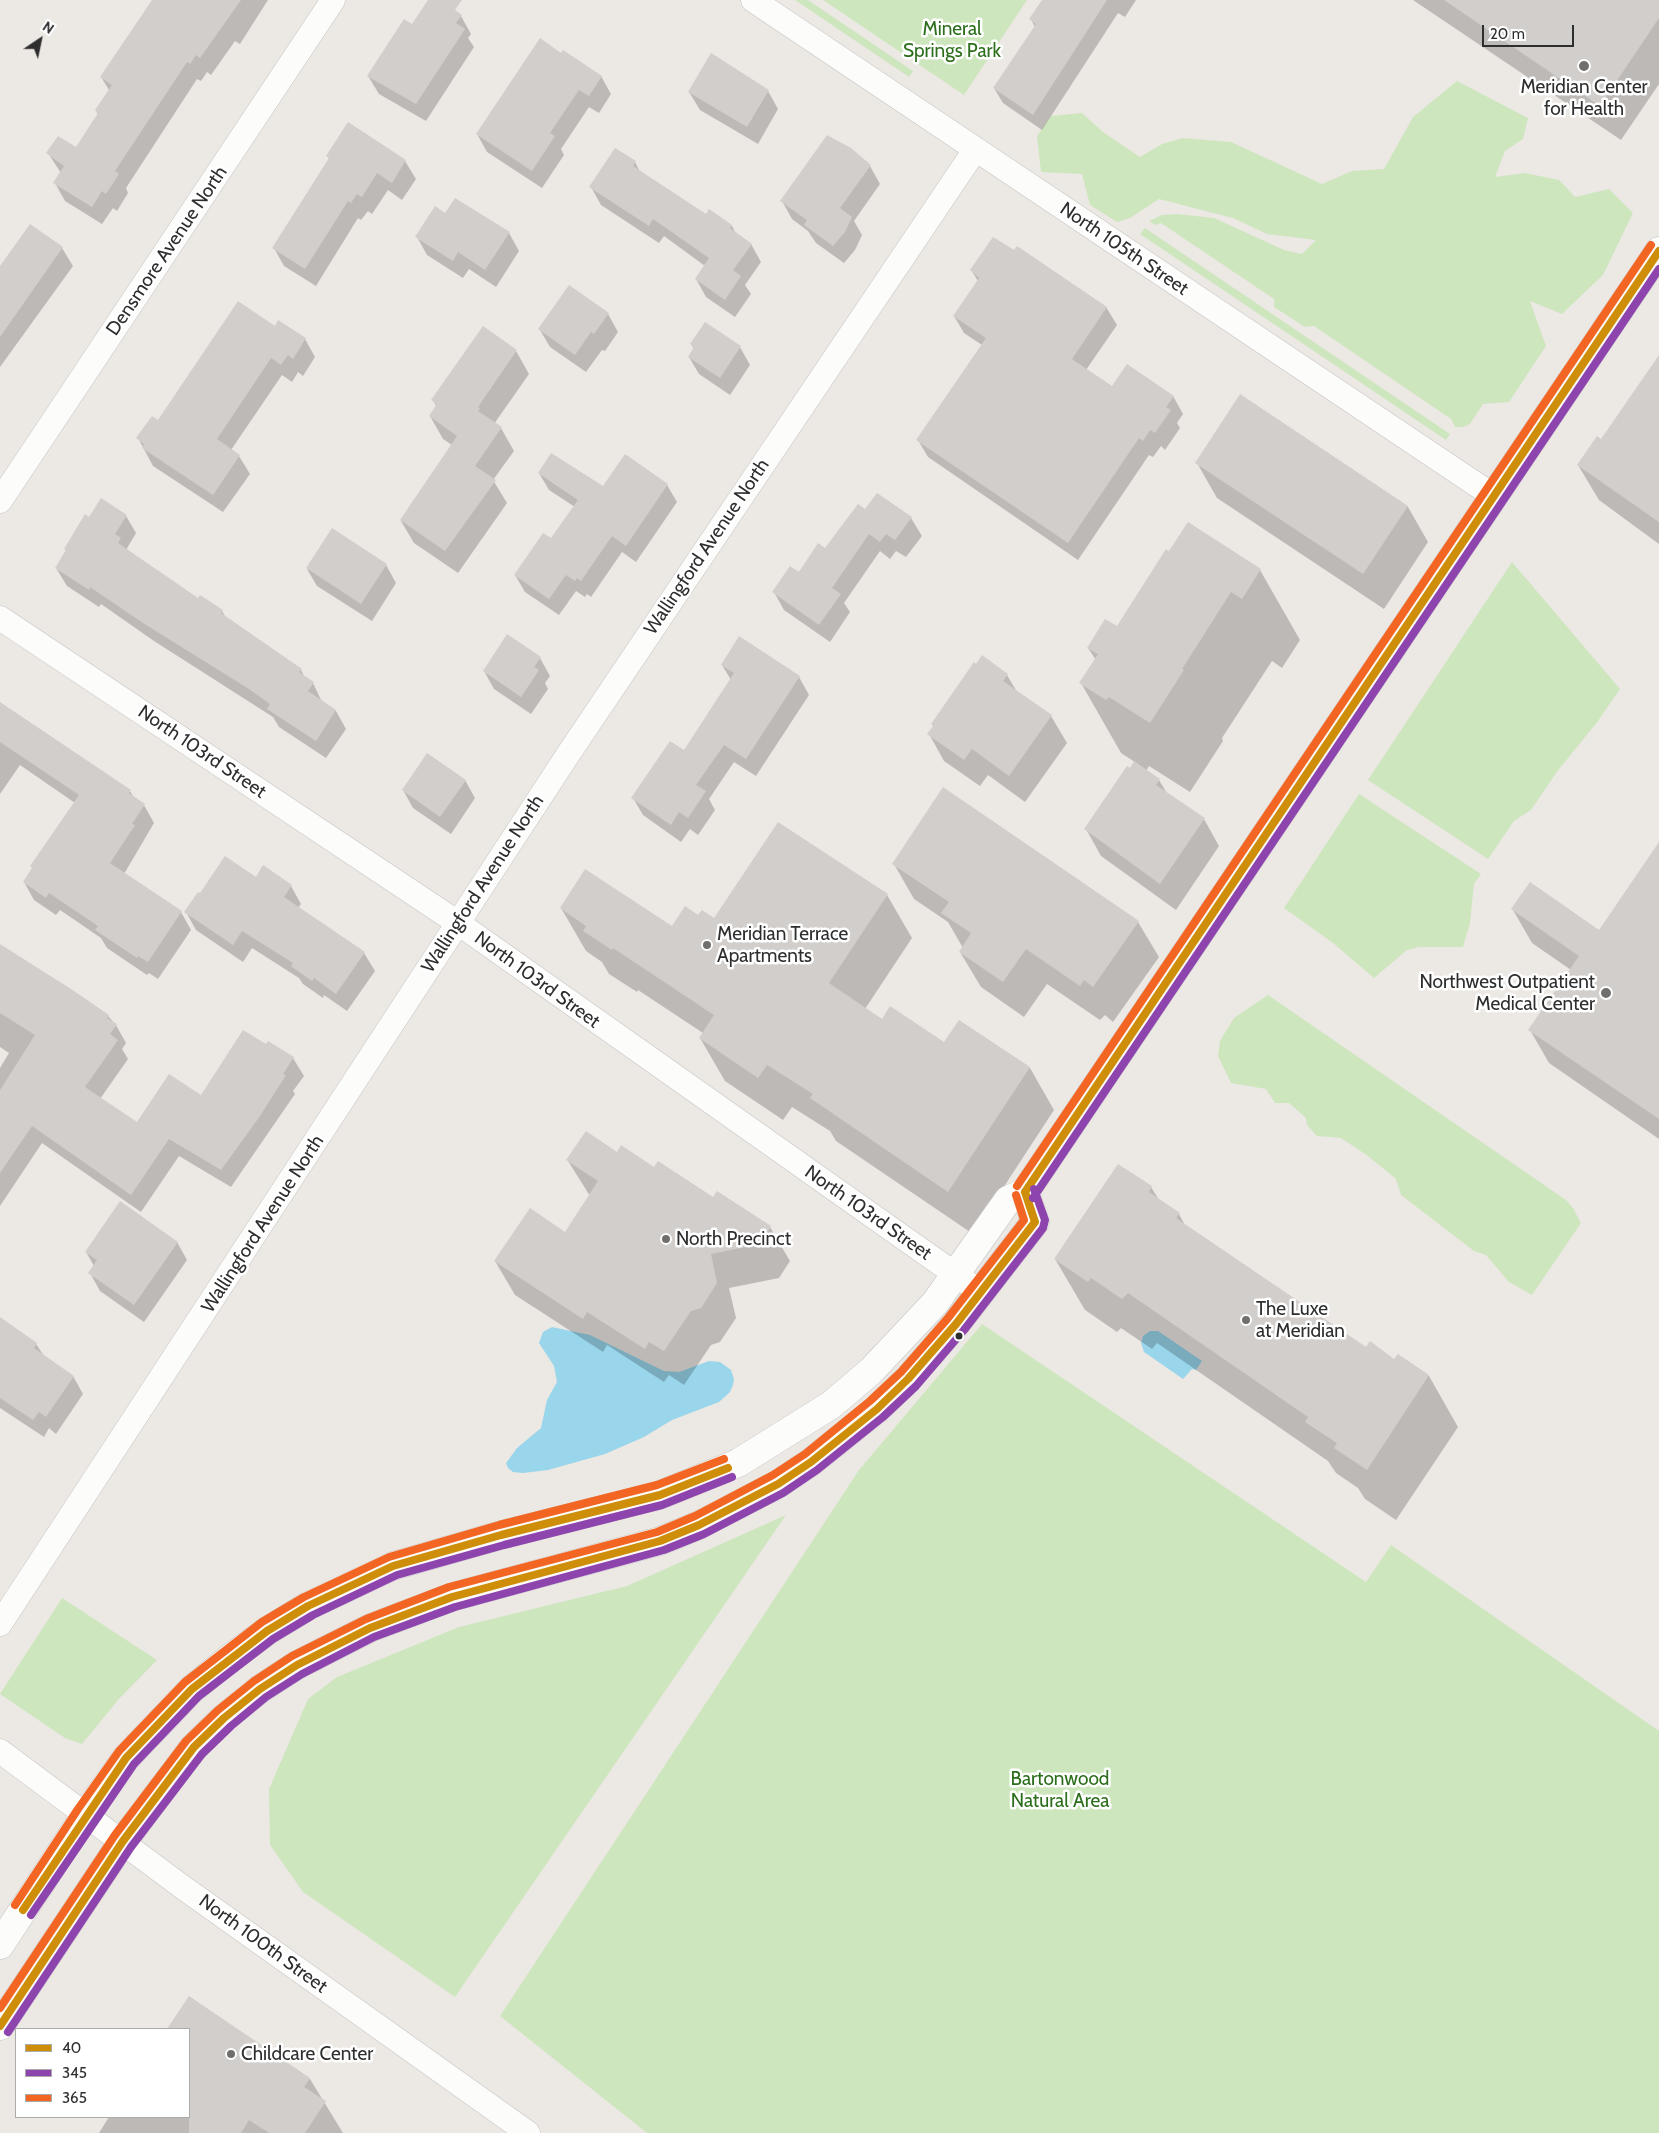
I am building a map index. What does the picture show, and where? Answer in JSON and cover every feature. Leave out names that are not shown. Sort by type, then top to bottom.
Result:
[{"type":"street","name":"Densmore Avenue North","points":[[0,501],[333,0]]},
{"type":"street","name":"North 105th Street","points":[[753,0],[1495,496]]},
{"type":"street","name":"Wallingford Avenue North","points":[[0,1624],[579,737],[975,150]]},
{"type":"street","points":[[0,1945],[86,1814],[126,1758],[158,1722],[192,1689],[267,1631],[333,1593],[394,1566],[501,1535],[660,1495],[738,1463],[831,1405],[871,1371],[935,1303],[962,1279],[1008,1200],[1026,1192],[1659,250]]},
{"type":"street","name":"North 103rd Street","points":[[0,618],[458,923],[962,1279]]},
{"type":"street","points":[[0,2026],[122,1841],[194,1747],[224,1718],[260,1689],[297,1665],[370,1628],[435,1603],[660,1541],[738,1506],[811,1462],[871,1414],[908,1379],[982,1294],[1035,1222],[1026,1192]]},
{"type":"street","name":"North 100th Street","points":[[0,1751],[181,1886],[528,2133]]},
{"type":"green space","points":[[795,0],[808,0],[913,71],[909,77]]},
{"type":"green space","name":"Mineral Springs Park","points":[[823,0],[1027,0],[964,95]]},
{"type":"green space","points":[[1457,81],[1528,118],[1523,139],[1505,151],[1495,177],[1525,173],[1559,180],[1575,197],[1609,189],[1633,213],[1603,275],[1562,314],[1530,301],[1546,346],[1509,402],[1483,404],[1470,424],[1463,427],[1455,427],[1451,419],[1314,326],[1305,327],[1274,307],[1274,299],[1161,223],[1155,225],[1149,221],[1162,215],[1177,214],[1214,218],[1284,250],[1302,254],[1316,240],[1267,234],[1233,218],[1159,199],[1130,218],[1117,222],[1090,205],[1082,174],[1041,172],[1037,136],[1051,116],[1082,113],[1103,132],[1140,157],[1162,144],[1183,138],[1231,142],[1322,184],[1352,171],[1384,169],[1413,117]]},
{"type":"green space","points":[[1145,228],[1450,434],[1446,440],[1140,234]]},
{"type":"green space","points":[[1512,562],[1620,689],[1598,721],[1556,773],[1531,810],[1514,821],[1488,859],[1368,780]]},
{"type":"green space","points":[[1359,794],[1481,874],[1474,884],[1470,923],[1463,947],[1419,947],[1407,950],[1374,978],[1333,943],[1284,908]]},
{"type":"green space","points":[[1268,995],[1566,1200],[1581,1223],[1532,1295],[1509,1282],[1486,1255],[1474,1251],[1401,1195],[1396,1179],[1368,1156],[1341,1138],[1317,1136],[1307,1125],[1306,1118],[1289,1103],[1275,1103],[1266,1089],[1231,1083],[1218,1056],[1220,1041],[1234,1018]]},
{"type":"green space","name":"Bartonwood Natural Area","points":[[982,1324],[1366,1582],[1391,1545],[1659,1731],[1659,2133],[647,2133],[500,2016],[859,1470]]},
{"type":"green space","points":[[786,1515],[455,1997],[303,1892],[270,1845],[269,1789],[308,1699],[337,1677],[459,1627],[627,1586]]},
{"type":"green space","points":[[62,1598],[157,1660],[118,1700],[82,1744],[65,1738],[0,1694]]},
{"type":"water","points":[[552,1327],[590,1335],[664,1371],[679,1372],[709,1361],[720,1362],[731,1370],[734,1379],[733,1385],[730,1392],[719,1402],[672,1420],[644,1437],[605,1454],[548,1470],[523,1473],[513,1472],[506,1463],[517,1448],[541,1428],[547,1400],[557,1382],[554,1366],[539,1343],[543,1332]]},
{"type":"water","points":[[1150,1331],[1158,1331],[1202,1361],[1196,1370],[1192,1369],[1183,1379],[1144,1352],[1141,1343],[1143,1336]]},
{"type":"building","points":[[152,0],[241,0],[200,58],[196,55],[190,64],[187,62],[115,171],[119,174],[106,194],[102,191],[92,207],[53,183],[64,166],[46,153],[58,136],[76,147],[98,113],[95,110],[112,85],[100,77]]},
{"type":"building","points":[[428,0],[462,0],[455,10],[462,15],[456,23],[465,29],[416,104],[367,76],[404,19],[412,24]]},
{"type":"building","points":[[1042,0],[1107,0],[1033,115],[993,88],[1036,24],[1029,19]]},
{"type":"building","name":"Meridian Center for Health","points":[[1444,0],[1659,0],[1659,18],[1600,106]]},
{"type":"building","points":[[540,38],[561,53],[563,50],[602,76],[589,96],[579,90],[550,133],[555,136],[532,171],[476,134]]},
{"type":"building","points":[[711,53],[769,90],[747,127],[688,92]]},
{"type":"building","points":[[348,122],[406,160],[392,183],[377,173],[362,197],[357,194],[351,203],[348,201],[305,269],[272,248],[329,158],[326,156]]},
{"type":"building","points":[[827,135],[851,148],[871,165],[840,208],[852,217],[845,232],[833,246],[804,225],[807,220],[780,201]]},
{"type":"building","points":[[615,148],[636,161],[633,166],[706,214],[709,209],[732,225],[730,228],[752,244],[733,270],[741,276],[725,300],[695,279],[709,258],[653,219],[649,226],[589,187]]},
{"type":"building","points":[[455,198],[510,232],[485,270],[458,252],[453,261],[415,237],[435,206],[445,213]]},
{"type":"building","points":[[30,224],[63,247],[0,337],[0,266]]},
{"type":"building","points":[[993,237],[1014,250],[1017,246],[1107,307],[1072,359],[1112,386],[1127,364],[1174,396],[1166,407],[1171,410],[1155,433],[1150,430],[1143,441],[1139,438],[1068,543],[916,440],[986,338],[953,316],[979,278],[970,270]]},
{"type":"building","points":[[569,285],[609,313],[594,334],[591,332],[575,355],[538,329]]},
{"type":"building","points":[[238,301],[275,326],[278,320],[306,338],[293,359],[288,355],[281,365],[271,358],[217,439],[240,455],[213,495],[142,448],[144,444],[136,438],[152,416],[158,420]]},
{"type":"building","points":[[705,322],[741,346],[720,378],[688,357],[694,347],[690,344]]},
{"type":"building","points":[[483,326],[517,350],[478,407],[480,408],[478,411],[502,427],[475,466],[496,480],[445,551],[400,520],[457,436],[429,416],[437,404],[431,400]]},
{"type":"building","points":[[1659,355],[1659,522],[1577,465],[1597,436],[1601,439]]},
{"type":"building","points":[[1240,394],[1408,506],[1363,574],[1195,463]]},
{"type":"building","points":[[551,453],[603,486],[625,454],[668,484],[626,546],[612,536],[581,581],[577,578],[575,581],[566,575],[549,599],[514,575],[543,533],[551,538],[578,500],[538,473]]},
{"type":"building","points":[[877,493],[912,517],[895,540],[886,534],[880,542],[869,534],[832,588],[841,594],[819,625],[772,592],[790,566],[799,572],[818,543],[825,548],[858,504],[865,509]]},
{"type":"building","points":[[101,498],[127,515],[115,534],[121,538],[118,543],[198,598],[200,595],[223,610],[221,613],[302,669],[299,672],[314,682],[308,691],[336,710],[316,741],[267,709],[270,704],[249,689],[143,623],[90,587],[89,590],[55,568],[85,514],[89,517]]},
{"type":"building","points":[[1188,522],[1261,569],[1242,599],[1231,592],[1150,723],[1109,697],[1106,700],[1079,683],[1098,654],[1087,648],[1105,619],[1117,626],[1166,549],[1169,551]]},
{"type":"building","points":[[332,528],[387,564],[361,604],[306,568]]},
{"type":"building","points":[[507,634],[541,657],[534,667],[539,670],[521,697],[483,671]]},
{"type":"building","points":[[739,636],[800,676],[746,759],[724,745],[696,785],[706,791],[688,818],[679,812],[671,825],[631,798],[670,741],[684,750],[734,673],[721,665]]},
{"type":"building","points":[[982,655],[1008,674],[1003,681],[1052,715],[1009,776],[972,749],[964,760],[927,734],[934,725],[931,724],[974,662],[976,664]]},
{"type":"building","points":[[0,702],[131,790],[129,793],[145,804],[132,824],[135,825],[110,863],[182,911],[148,962],[138,956],[137,958],[95,930],[98,926],[49,893],[46,898],[23,882],[32,868],[30,866],[79,795],[0,742]]},
{"type":"building","points":[[427,753],[466,780],[440,817],[402,790]]},
{"type":"building","points":[[1134,761],[1160,779],[1156,785],[1205,818],[1160,884],[1084,829],[1127,766],[1130,768]]},
{"type":"building","points":[[943,787],[1139,921],[1093,987],[1084,980],[1080,986],[1026,949],[1003,982],[959,952],[971,933],[941,913],[949,902],[892,864]]},
{"type":"building","points":[[778,822],[888,894],[829,983],[882,1019],[890,1006],[944,1042],[959,1020],[1030,1067],[948,1192],[810,1098],[813,1094],[767,1065],[758,1078],[699,1038],[714,1015],[613,948],[612,950],[583,931],[586,926],[560,908],[585,869],[672,926],[685,906],[698,915],[702,910],[714,918]]},
{"type":"building","name":"Northwest Outpatient Medical Center","points":[[1659,842],[1659,1119],[1528,1030],[1579,956],[1511,909],[1530,882],[1599,930]]},
{"type":"building","points":[[225,856],[256,877],[263,865],[292,885],[284,897],[365,952],[336,994],[314,978],[312,981],[291,966],[293,963],[242,931],[233,945],[184,912],[198,892],[200,893]]},
{"type":"building","points":[[0,944],[71,989],[109,1015],[107,1018],[117,1024],[110,1034],[118,1040],[85,1087],[137,1122],[169,1074],[201,1095],[243,1030],[266,1044],[268,1041],[294,1057],[283,1074],[286,1075],[260,1116],[221,1170],[169,1139],[131,1195],[32,1126],[0,1173],[0,1090],[35,1035],[0,1013]]},
{"type":"building","name":"North Precinct","points":[[586,1131],[617,1152],[621,1145],[654,1167],[658,1161],[713,1197],[717,1191],[771,1226],[760,1244],[711,1254],[717,1283],[701,1308],[691,1311],[664,1351],[649,1342],[645,1349],[587,1312],[583,1319],[494,1261],[530,1208],[565,1232],[598,1181],[566,1160]]},
{"type":"building","name":"The Luxe at Meridian","points":[[1118,1164],[1152,1186],[1149,1192],[1180,1213],[1176,1218],[1366,1347],[1370,1341],[1394,1359],[1398,1354],[1429,1375],[1367,1470],[1334,1448],[1337,1443],[1305,1422],[1308,1417],[1128,1293],[1122,1299],[1091,1278],[1088,1282],[1054,1259]]},
{"type":"building","points":[[120,1201],[178,1242],[134,1305],[88,1273],[97,1260],[85,1252]]},
{"type":"building","points":[[0,1317],[37,1343],[34,1348],[74,1376],[46,1417],[39,1412],[33,1420],[0,1398]]},
{"type":"building","name":"Childcare Center","points":[[189,1996],[310,2078],[304,2087],[326,2101],[305,2133],[269,2133],[249,2120],[241,2133],[189,2133],[190,2028],[168,2028]]},
{"type":"transit line","name":"365","points":[[1017,1186],[1651,245]]},
{"type":"transit line","name":"40","points":[[1025,1192],[1659,251]]},
{"type":"transit line","name":"345","points":[[1033,1198],[1659,269]]},
{"type":"transit line","name":"345","points":[[8,2032],[131,1847],[202,1754],[231,1726],[266,1697],[302,1674],[374,1637],[455,1607],[664,1550],[704,1534],[783,1493],[817,1470],[883,1417],[916,1386],[964,1330],[1043,1228],[1045,1220],[1034,1189]]},
{"type":"transit line","name":"40","points":[[0,2026],[123,1841],[194,1747],[224,1718],[260,1689],[297,1665],[370,1628],[452,1597],[660,1541],[699,1525],[778,1484],[811,1462],[877,1409],[908,1379],[956,1324],[1035,1222],[1025,1192]]},
{"type":"transit line","name":"365","points":[[0,2008],[115,1835],[186,1741],[218,1710],[254,1681],[292,1656],[366,1619],[449,1587],[657,1532],[695,1516],[773,1475],[805,1454],[870,1401],[901,1372],[948,1318],[1024,1220],[1016,1195]]},
{"type":"transit line","name":"365","points":[[15,1905],[78,1809],[119,1751],[185,1682],[262,1622],[304,1597],[389,1557],[499,1525],[657,1485],[724,1459]]},
{"type":"transit line","name":"40","points":[[23,1910],[126,1758],[192,1689],[267,1631],[308,1606],[393,1566],[501,1535],[660,1495],[728,1468]]},
{"type":"transit line","name":"345","points":[[31,1915],[134,1764],[199,1696],[273,1639],[313,1615],[397,1575],[504,1545],[662,1505],[732,1477]]},
{"type":"place","name":"Meridian Center for Health","points":[[1584,66]]},
{"type":"place","name":"Meridian Terrace Apartments","points":[[707,945]]},
{"type":"place","name":"Northwest Outpatient Medical Center","points":[[1606,993]]},
{"type":"place","name":"North Precinct","points":[[666,1239]]},
{"type":"place","name":"The Luxe at Meridian","points":[[1246,1320]]},
{"type":"place","name":"Childcare Center","points":[[231,2054]]}]
